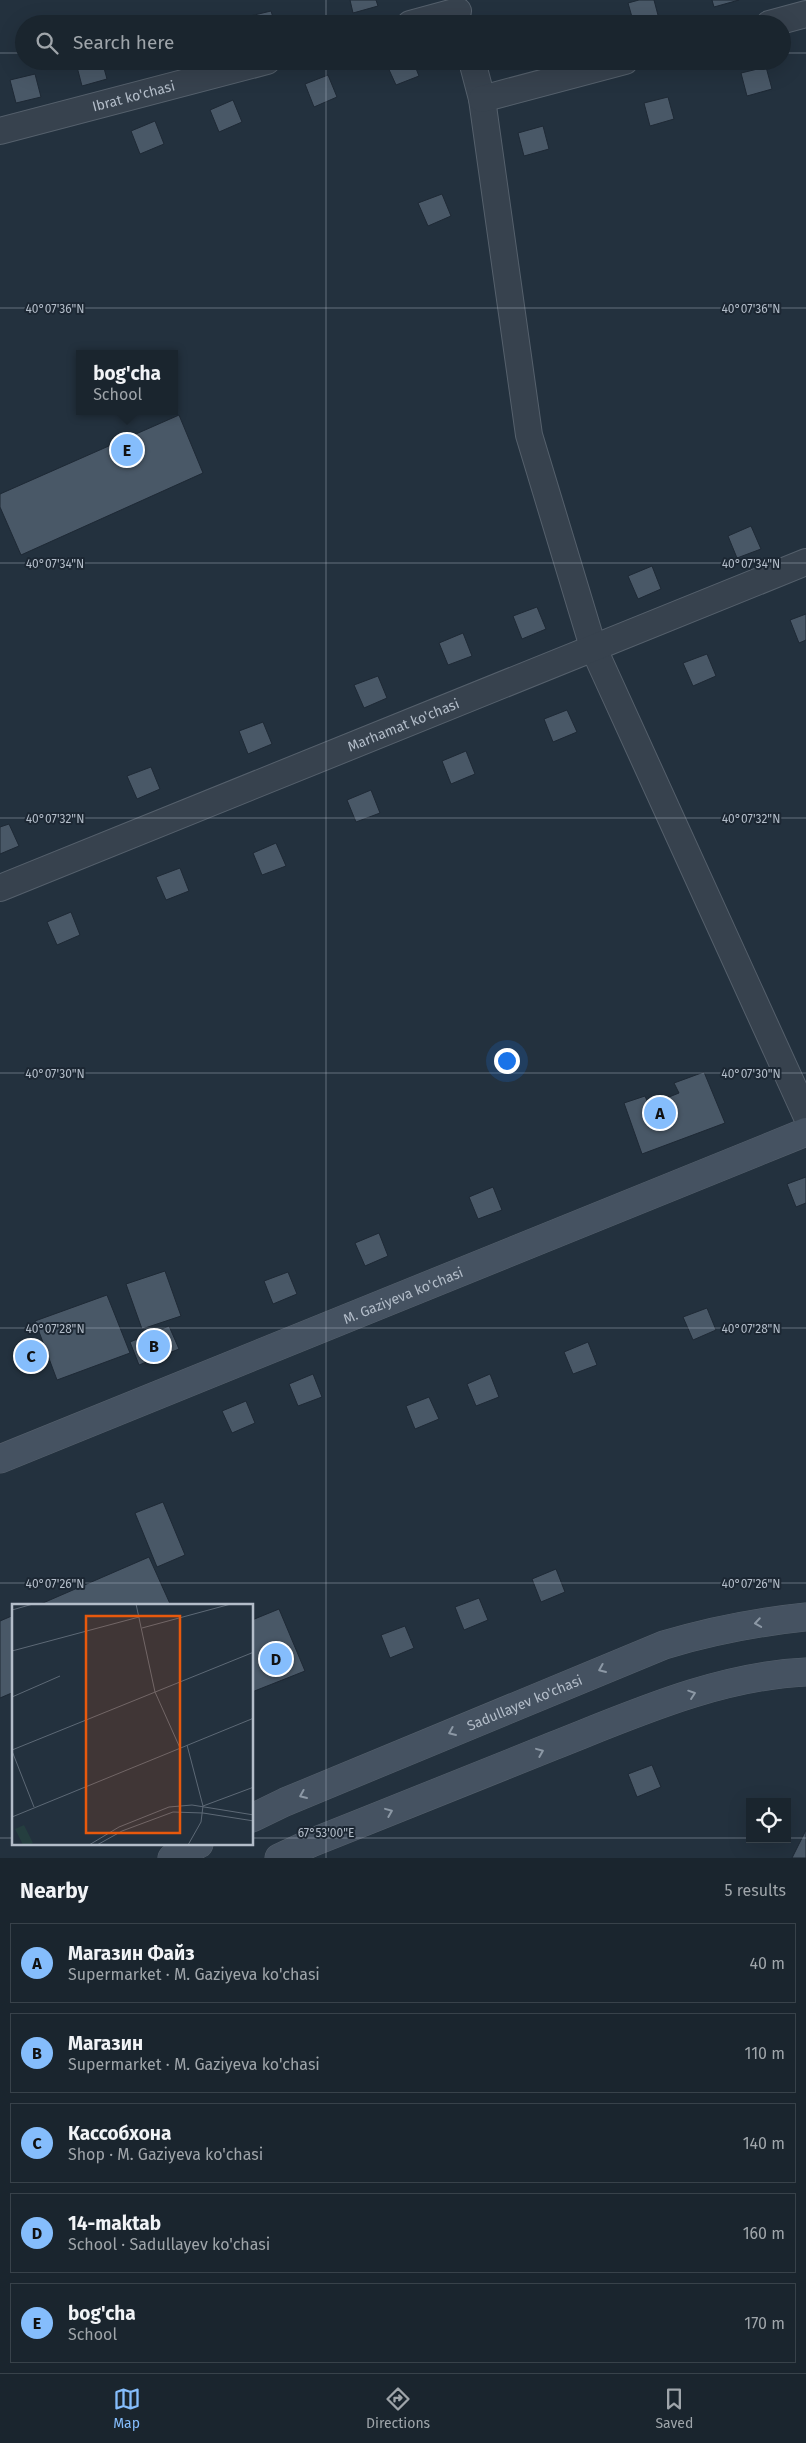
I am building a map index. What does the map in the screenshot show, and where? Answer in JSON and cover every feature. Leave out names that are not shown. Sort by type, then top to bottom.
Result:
[{"type":"main road","name":"M. Gaziyeva ko'chasi","points":[[0,1459],[806,1132]]},
{"type":"main road","name":"Sadullayev ko'chasi","points":[[254,1817],[330,1783],[664,1645],[712,1631],[762,1622],[806,1617]]},
{"type":"main road","points":[[279,1858],[320,1839],[605,1726],[698,1692],[748,1680],[806,1672]]},
{"type":"main road","points":[[172,1858],[195,1846]]},
{"type":"street","points":[[791,18],[806,14]]},
{"type":"street","name":"Ibrat ko'chasi","points":[[0,131],[233,70]]},
{"type":"street","points":[[474,70],[482,98],[529,435],[593,647],[806,1115]]},
{"type":"street","points":[[482,98],[590,70]]},
{"type":"street","name":"Marhamat ko'chasi","points":[[0,888],[806,562]]},
{"type":"building","points":[[350,0],[376,0],[378,6],[353,13]]},
{"type":"building","points":[[639,0],[654,0],[658,15],[631,15],[628,3]]},
{"type":"building","points":[[712,0],[739,0],[714,7]]},
{"type":"building","points":[[271,11],[272,15],[254,15]]},
{"type":"building","points":[[78,70],[104,70],[107,79],[82,86]]},
{"type":"building","points":[[389,70],[417,70],[419,76],[396,85]]},
{"type":"building","points":[[754,70],[767,70],[772,89],[747,96],[741,73]]},
{"type":"building","points":[[35,74],[41,97],[16,103],[10,80]]},
{"type":"building","points":[[328,75],[337,97],[314,107],[305,84]]},
{"type":"building","points":[[668,97],[674,119],[650,126],[644,103]]},
{"type":"building","points":[[233,100],[242,122],[219,132],[210,110]]},
{"type":"building","points":[[155,121],[164,144],[140,154],[131,131]]},
{"type":"building","points":[[543,126],[549,149],[524,156],[518,133]]},
{"type":"building","points":[[442,194],[451,216],[428,226],[418,203]]},
{"type":"building","points":[[179,415],[203,473],[21,555],[0,507],[0,494]]},
{"type":"building","points":[[751,526],[761,549],[737,558],[728,536]]},
{"type":"building","points":[[652,566],[661,589],[638,599],[628,576]]},
{"type":"building","points":[[537,607],[546,629],[522,639],[513,616]]},
{"type":"building","points":[[806,614],[806,640],[799,643],[790,620]]},
{"type":"building","points":[[463,633],[472,656],[448,665],[439,643]]},
{"type":"building","points":[[707,654],[716,676],[693,686],[683,663]]},
{"type":"building","points":[[378,676],[387,698],[364,708],[354,685]]},
{"type":"building","points":[[567,710],[577,732],[553,742],[544,719]]},
{"type":"building","points":[[263,722],[272,744],[248,754],[239,731]]},
{"type":"building","points":[[466,751],[475,774],[451,784],[442,761]]},
{"type":"building","points":[[151,767],[160,789],[137,799],[127,776]]},
{"type":"building","points":[[371,790],[380,813],[356,822],[347,800]]},
{"type":"building","points":[[9,824],[19,846],[0,854],[0,827]]},
{"type":"building","points":[[276,843],[286,866],[262,875],[253,853]]},
{"type":"building","points":[[180,868],[189,891],[166,900],[156,877]]},
{"type":"building","points":[[71,912],[80,935],[57,945],[47,922]]},
{"type":"building","points":[[704,1072],[725,1123],[642,1154],[624,1103],[645,1096],[649,1105],[679,1093],[674,1083]]},
{"type":"building","points":[[806,1177],[806,1203],[796,1207],[787,1184]]},
{"type":"building","points":[[493,1187],[502,1210],[478,1219],[469,1197]]},
{"type":"building","points":[[379,1233],[388,1256],[365,1266],[355,1243]]},
{"type":"building","points":[[165,1271],[181,1316],[142,1329],[126,1284]]},
{"type":"building","points":[[288,1272],[297,1294],[273,1304],[264,1281]]},
{"type":"building","points":[[107,1295],[130,1353],[57,1380],[35,1321]]},
{"type":"building","points":[[707,1308],[716,1330],[693,1340],[683,1317]]},
{"type":"building","points":[[169,1326],[179,1349],[139,1365],[130,1342]]},
{"type":"building","points":[[588,1342],[597,1365],[573,1374],[564,1352]]},
{"type":"building","points":[[36,1343],[45,1363],[23,1372],[14,1351]]},
{"type":"building","points":[[313,1374],[322,1397],[298,1406],[289,1384]]},
{"type":"building","points":[[490,1374],[499,1397],[476,1406],[467,1384]]},
{"type":"building","points":[[429,1397],[439,1419],[415,1429],[406,1406]]},
{"type":"building","points":[[246,1401],[255,1423],[232,1433],[222,1411]]},
{"type":"building","points":[[163,1502],[185,1555],[157,1567],[135,1513]]},
{"type":"building","points":[[149,1557],[170,1604],[41,1604]]},
{"type":"building","points":[[556,1569],[565,1592],[541,1602],[532,1579]]},
{"type":"building","points":[[479,1598],[488,1620],[464,1630],[455,1607]]},
{"type":"building","points":[[279,1609],[305,1671],[254,1691],[254,1619]]},
{"type":"building","points":[[12,1616],[12,1693],[0,1698],[0,1621]]},
{"type":"building","points":[[405,1626],[414,1648],[390,1658],[381,1635]]},
{"type":"building","points":[[652,1765],[661,1787],[637,1797],[628,1774]]},
{"type":"building","points":[[806,1830],[806,1858],[792,1858]]},
{"type":"place","name":"bog'cha","points":[[127,450]]},
{"type":"place","name":"Магазин Файз","points":[[660,1113]]},
{"type":"place","name":"Магазин","points":[[154,1346]]},
{"type":"place","name":"Кассобхона","points":[[31,1356]]},
{"type":"place","name":"14-maktab","points":[[276,1659]]}]
